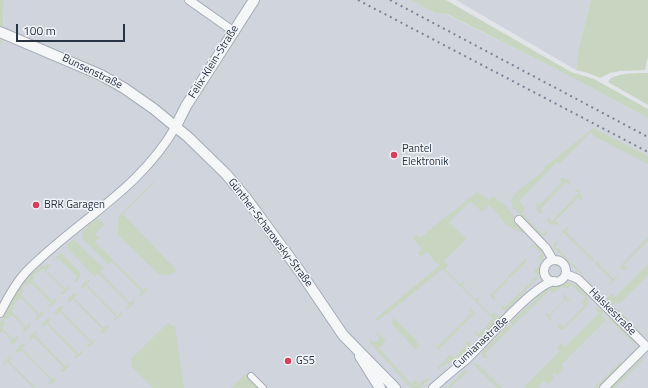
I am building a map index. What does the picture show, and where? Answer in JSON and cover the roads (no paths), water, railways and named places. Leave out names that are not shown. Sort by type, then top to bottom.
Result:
[{"type":"street","points":[[190,0],[233,31]]},
{"type":"street","name":"Felix-Klein-Straße","points":[[176,126],[186,106],[254,0]]},
{"type":"street","name":"Bunsenstraße","points":[[0,32],[101,75],[138,97],[176,126]]},
{"type":"street","points":[[0,313],[18,283],[26,273],[72,231],[120,192],[145,169],[176,126]]},
{"type":"street","name":"Günther-Scharowsky-Straße","points":[[176,126],[214,162],[246,198],[301,273],[333,322],[395,388]]},
{"type":"street","points":[[518,220],[546,248],[553,260],[562,263],[566,268],[566,274]]},
{"type":"street","name":"Cumianastraße","points":[[528,298],[543,277],[548,264],[553,260]]},
{"type":"street","points":[[545,270],[548,279],[554,281]]},
{"type":"street","name":"Cumianastraße","points":[[433,388],[466,360],[528,298],[548,283],[562,279],[566,274]]},
{"type":"street","name":"Halskestraße","points":[[566,274],[578,279],[647,347],[604,388]]},
{"type":"street","name":"Günther-Scharowsky-Straße","points":[[356,348],[380,388]]},
{"type":"street","points":[[251,376],[263,388]]},
{"type":"railway","points":[[358,0],[648,152]]},
{"type":"railway","points":[[390,0],[648,137]]},
{"type":"place","name":"Pantel Elektronik","points":[[394,155]]},
{"type":"place","name":"BRK Garagen","points":[[36,205]]},
{"type":"place","name":"GS5","points":[[288,361]]}]
